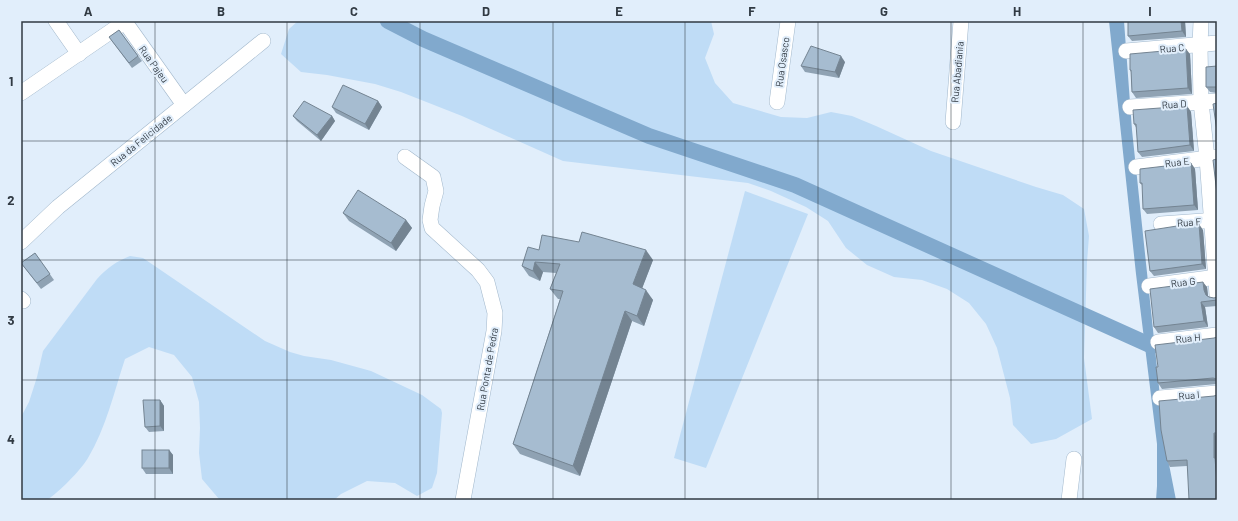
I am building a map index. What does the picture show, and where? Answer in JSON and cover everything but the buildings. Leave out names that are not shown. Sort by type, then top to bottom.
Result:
[{"type":"street","points":[[56,21],[79,54]]},
{"type":"street","name":"Rua Osasco","points":[[777,102],[788,21]]},
{"type":"street","name":"Rua Abadiania","points":[[953,122],[961,21]]},
{"type":"street","points":[[1201,21],[1201,102],[1212,157],[1217,295]]},
{"type":"street","points":[[21,94],[126,22]]},
{"type":"street","name":"Rua Pajeu","points":[[126,22],[184,105]]},
{"type":"street","name":"Rua da Felicidade","points":[[21,242],[58,207],[263,41]]},
{"type":"street","name":"Rua C","points":[[1126,52],[1200,46],[1217,43]]},
{"type":"street","name":"Rua D","points":[[1130,107],[1217,101]]},
{"type":"street","name":"Rua Ponta de Pedra","points":[[405,157],[433,177],[436,191],[430,220],[432,228],[478,270],[486,282],[494,312],[494,331],[463,500]]},
{"type":"street","name":"Rua E","points":[[1136,167],[1212,157]]},
{"type":"street","name":"Rua F","points":[[1161,224],[1214,220]]},
{"type":"street","name":"Rua G","points":[[1149,286],[1217,277]]},
{"type":"street","name":"Rua H","points":[[1158,342],[1217,335]]},
{"type":"street","name":"Rua I","points":[[1160,398],[1217,393]]},
{"type":"street","points":[[1069,500],[1074,459]]},
{"type":"shaded area","points":[[298,21],[711,21],[714,34],[705,58],[715,83],[733,103],[781,117],[807,118],[831,112],[852,116],[931,151],[1063,195],[1084,209],[1089,236],[1084,358],[1092,419],[1056,439],[1031,444],[1013,425],[1010,398],[997,348],[986,324],[969,303],[947,289],[922,280],[894,277],[867,265],[846,248],[828,221],[806,207],[771,191],[748,183],[563,161],[462,116],[401,92],[375,84],[327,75],[301,72],[281,54],[289,29]]},
{"type":"shaded area","points":[[1109,21],[1124,21],[1132,130],[1165,444],[1176,500],[1156,500],[1157,444],[1136,274]]},
{"type":"shaded area","points":[[745,191],[808,214],[706,468],[674,458]]},
{"type":"shaded area","points":[[130,256],[143,258],[265,341],[290,352],[304,356],[331,360],[371,371],[422,395],[441,409],[442,413],[437,473],[432,488],[417,496],[395,483],[367,481],[341,494],[334,500],[219,499],[202,479],[199,453],[199,402],[192,377],[174,355],[149,347],[125,359],[100,435],[88,458],[75,475],[47,500],[21,500],[21,417],[29,402],[43,351],[97,279],[112,265]]},
{"type":"waterway","points":[[388,21],[423,39],[649,136],[795,185],[1152,346]]}]
